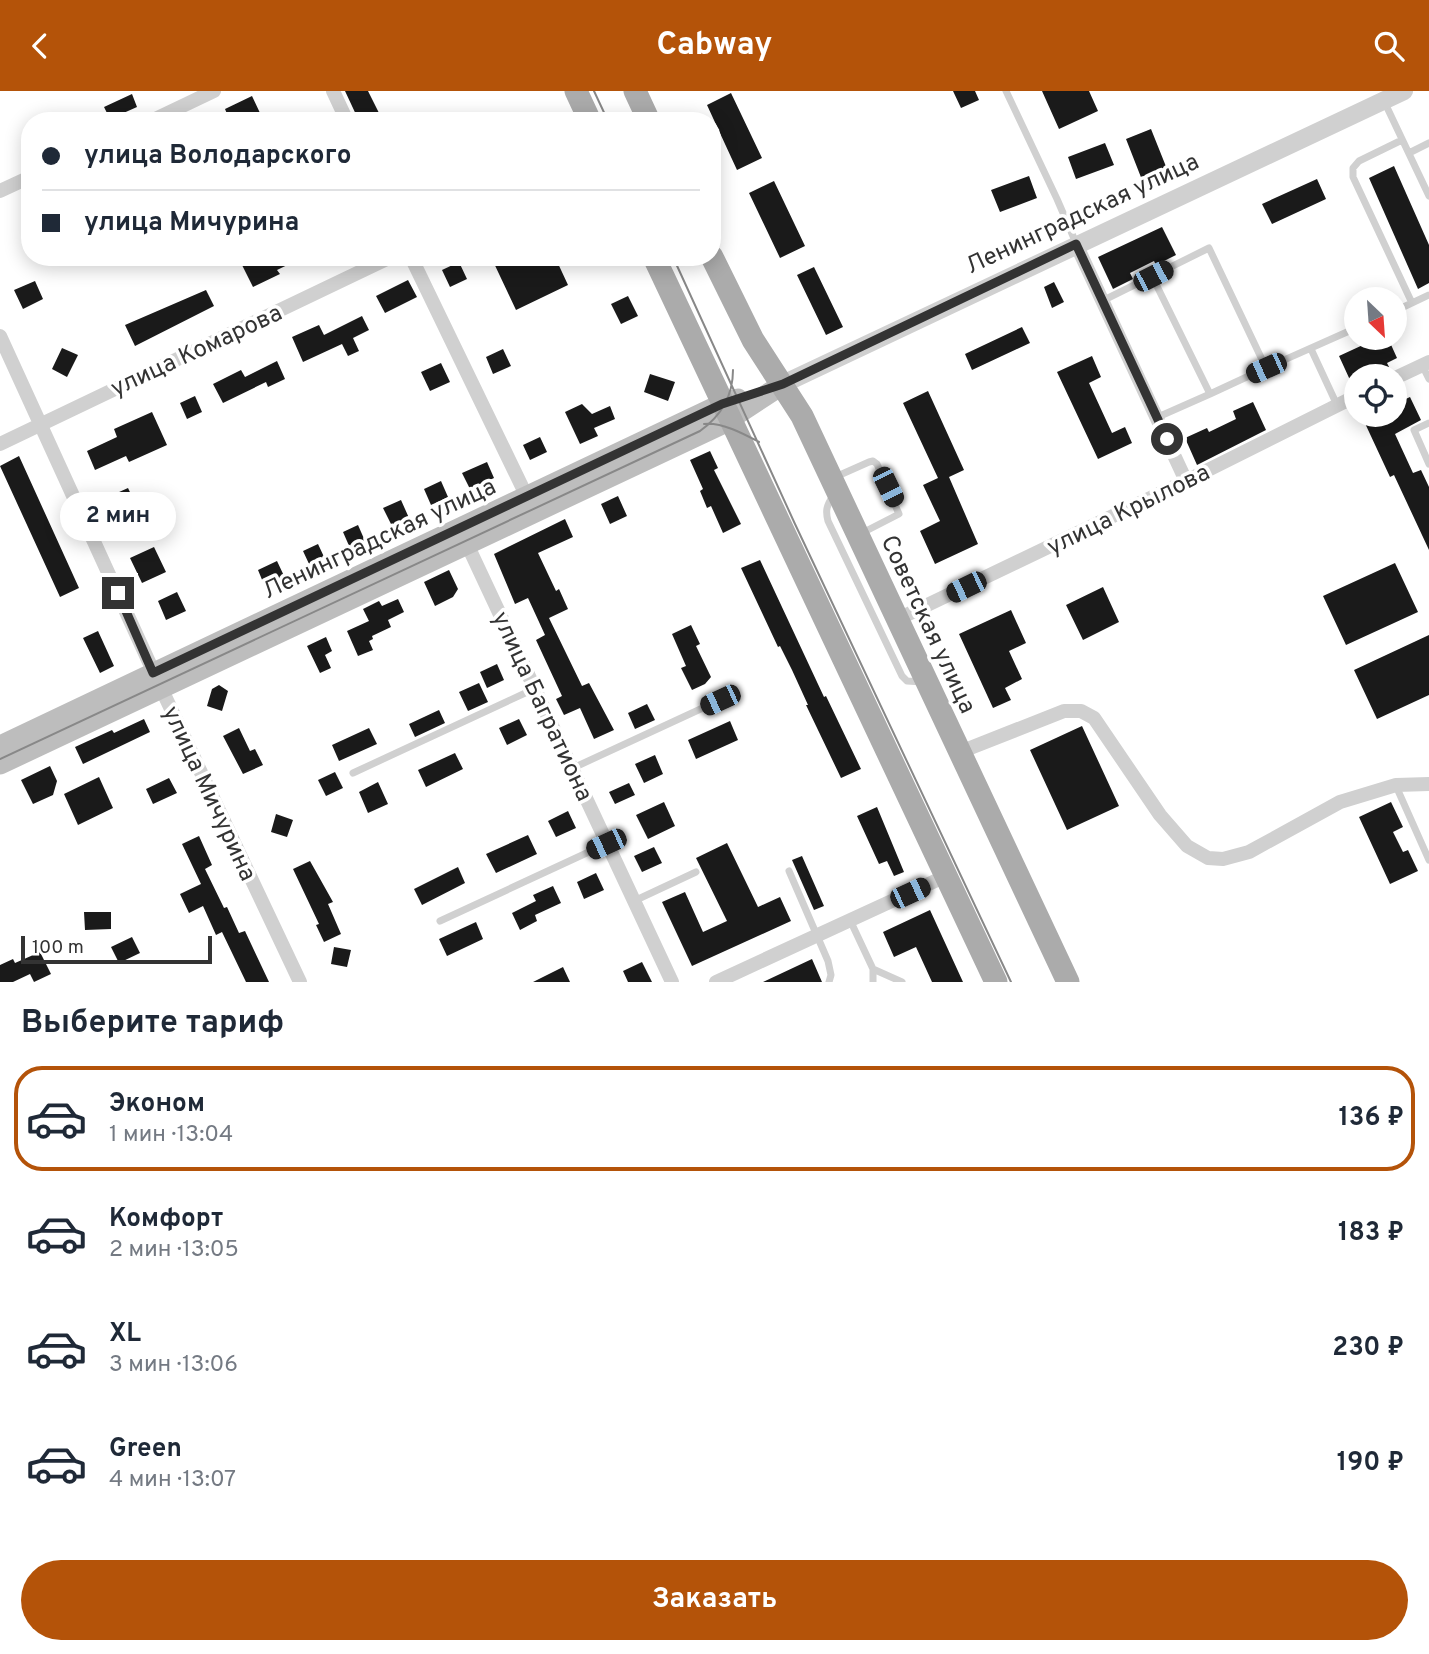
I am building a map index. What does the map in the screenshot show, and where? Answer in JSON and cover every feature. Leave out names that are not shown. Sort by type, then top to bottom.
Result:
[{"type":"main road","points":[[576,91],[586,112]]},
{"type":"main road","points":[[635,91],[645,112]]},
{"type":"main road","points":[[658,266],[996,982]]},
{"type":"main road","name":"Советская улица","points":[[716,266],[753,340],[802,416],[1068,982]]},
{"type":"main road","name":"Ленинградская улица","points":[[0,746],[157,681],[467,544],[783,384]]},
{"type":"main road","name":"Ленинградская улица","points":[[0,764],[157,681],[527,497],[726,412]]},
{"type":"street","points":[[169,112],[214,91]]},
{"type":"street","points":[[333,91],[343,112]]},
{"type":"street","name":"Ленинградская улица","points":[[783,384],[1404,91]]},
{"type":"street","points":[[0,191],[21,181]]},
{"type":"street","points":[[1076,244],[1186,481]]},
{"type":"street","name":"улица Комарова","points":[[0,444],[372,266]]},
{"type":"street","points":[[415,266],[527,497]]},
{"type":"street","name":"улица Мичурина","points":[[0,336],[157,681],[300,982]]},
{"type":"street","points":[[1407,372],[1426,363]]},
{"type":"street","name":"улица Крылова","points":[[898,619],[1344,402]]},
{"type":"street","name":"улица Багратиона","points":[[467,544],[672,982]]},
{"type":"street","points":[[960,752],[1064,711],[1081,711],[1094,718],[1160,815],[1188,846],[1208,858],[1223,859],[1249,852],[1340,802],[1396,785],[1429,784]]},
{"type":"street","points":[[716,982],[946,876]]},
{"type":"lane","points":[[1006,91],[1058,199],[1076,244]]},
{"type":"lane","points":[[1384,100],[1429,196]]},
{"type":"lane","points":[[1402,140],[1359,161],[1353,168],[1353,177],[1412,303]]},
{"type":"lane","points":[[1409,153],[1429,143]]},
{"type":"lane","points":[[1104,300],[1209,248],[1266,368]]},
{"type":"lane","points":[[1153,276],[1210,394]]},
{"type":"lane","points":[[1407,305],[1429,295]]},
{"type":"lane","points":[[1158,417],[1344,334]]},
{"type":"lane","points":[[1311,349],[1337,405]]},
{"type":"lane","points":[[1426,363],[1429,379]]},
{"type":"lane","points":[[1429,423],[1414,430],[1429,464]]},
{"type":"lane","points":[[858,535],[896,517],[899,510],[873,461],[834,484],[826,514],[902,676],[907,681],[928,682]]},
{"type":"lane","points":[[353,773],[536,688]]},
{"type":"lane","points":[[573,768],[720,700]]},
{"type":"lane","points":[[1396,785],[1429,860]]},
{"type":"lane","points":[[440,921],[606,844]]},
{"type":"lane","points":[[789,871],[828,961],[830,982]]},
{"type":"lane","points":[[634,902],[696,873]]},
{"type":"lane","points":[[850,920],[873,969],[873,982]]},
{"type":"lane","points":[[873,969],[902,982]]},
{"type":"building","points":[[345,91],[368,91],[378,112],[355,112]]},
{"type":"building","points":[[953,91],[975,91],[979,100],[961,108]]},
{"type":"building","points":[[1042,91],[1089,91],[1098,111],[1059,129]]},
{"type":"building","points":[[731,93],[762,158],[737,170],[721,135],[721,112],[710,112],[707,105]]},
{"type":"building","points":[[132,94],[137,107],[126,112],[106,112],[104,107]]},
{"type":"building","points":[[252,96],[260,112],[226,112],[225,109]]},
{"type":"building","points":[[1151,129],[1169,174],[1144,185],[1126,139]]},
{"type":"building","points":[[1105,143],[1114,165],[1076,179],[1068,157]]},
{"type":"building","points":[[1394,166],[1429,245],[1429,283],[1418,289],[1369,178]]},
{"type":"building","points":[[1029,176],[1037,198],[1000,212],[991,190]]},
{"type":"building","points":[[1317,179],[1326,199],[1272,224],[1262,204]]},
{"type":"building","points":[[774,181],[805,246],[780,258],[749,193]]},
{"type":"building","points":[[1162,227],[1176,255],[1156,265],[1154,261],[1130,273],[1133,279],[1113,289],[1098,257]]},
{"type":"building","points":[[242,266],[285,266],[277,270],[280,274],[253,287]]},
{"type":"building","points":[[450,266],[461,266],[467,279],[450,287],[442,270]]},
{"type":"building","points":[[495,266],[559,266],[568,285],[516,310]]},
{"type":"building","points":[[814,267],[843,327],[826,335],[797,275]]},
{"type":"building","points":[[408,280],[417,297],[385,313],[376,296]]},
{"type":"building","points":[[35,281],[43,299],[23,309],[14,290]]},
{"type":"building","points":[[1054,282],[1064,302],[1052,308],[1044,287]]},
{"type":"building","points":[[206,290],[214,306],[135,346],[125,325]]},
{"type":"building","points":[[628,296],[638,316],[621,324],[611,304]]},
{"type":"building","points":[[362,316],[369,330],[353,338],[359,351],[348,356],[342,344],[303,362],[292,337],[319,325],[324,335]]},
{"type":"building","points":[[1022,327],[1030,343],[972,370],[965,354]]},
{"type":"building","points":[[62,348],[78,355],[67,377],[52,369]]},
{"type":"building","points":[[503,349],[511,366],[493,374],[486,357]]},
{"type":"building","points":[[1352,350],[1393,350],[1397,358],[1388,364],[1344,364],[1344,367],[1339,356]]},
{"type":"building","points":[[1092,356],[1101,377],[1089,383],[1112,433],[1125,427],[1132,443],[1098,459],[1057,372]]},
{"type":"building","points":[[277,361],[285,379],[268,387],[266,382],[223,403],[213,384],[241,370],[245,377]]},
{"type":"building","points":[[441,363],[450,382],[430,391],[421,372]]},
{"type":"building","points":[[650,374],[675,382],[668,401],[644,392]]},
{"type":"building","points":[[928,391],[964,470],[949,477],[978,544],[935,564],[920,531],[940,521],[923,485],[938,478],[903,403]]},
{"type":"building","points":[[195,396],[202,412],[187,419],[180,403]]},
{"type":"building","points":[[1410,397],[1421,420],[1395,434],[1413,473],[1421,470],[1429,487],[1429,550],[1394,475],[1390,477],[1367,427],[1407,427],[1407,398]]},
{"type":"building","points":[[1253,402],[1266,430],[1197,465],[1185,438],[1207,428],[1209,432],[1236,419],[1233,411]]},
{"type":"building","points":[[582,404],[592,414],[610,406],[615,419],[594,428],[598,436],[580,444],[565,412]]},
{"type":"building","points":[[152,412],[167,445],[129,462],[126,456],[95,470],[87,451],[117,437],[114,429]]},
{"type":"building","points":[[540,437],[547,452],[530,460],[523,445]]},
{"type":"building","points":[[710,451],[718,468],[714,470],[741,524],[723,533],[711,506],[707,508],[700,491],[703,489],[690,460]]},
{"type":"building","points":[[19,456],[79,588],[60,597],[0,466]]},
{"type":"building","points":[[487,462],[494,478],[470,489],[462,473]]},
{"type":"building","points":[[441,481],[448,497],[431,505],[424,489]]},
{"type":"building","points":[[128,488],[137,507],[117,516],[108,497]]},
{"type":"building","points":[[618,496],[627,516],[610,524],[601,504]]},
{"type":"building","points":[[401,500],[409,518],[392,526],[383,508]]},
{"type":"building","points":[[565,519],[573,537],[538,553],[568,609],[549,618],[582,686],[589,683],[614,730],[594,739],[580,708],[564,715],[556,699],[562,696],[536,640],[545,635],[528,598],[515,604],[494,554]]},
{"type":"building","points":[[358,525],[365,541],[350,548],[343,532]]},
{"type":"building","points":[[318,544],[325,559],[310,566],[303,551]]},
{"type":"building","points":[[154,547],[166,572],[142,583],[130,558]]},
{"type":"building","points":[[760,560],[861,769],[841,778],[792,670],[780,646],[778,647],[741,568]]},
{"type":"building","points":[[277,561],[285,578],[265,587],[258,570]]},
{"type":"building","points":[[1395,563],[1418,612],[1346,645],[1323,596]]},
{"type":"building","points":[[449,570],[458,589],[453,597],[435,606],[424,582]]},
{"type":"building","points":[[1103,587],[1119,622],[1083,640],[1066,605]]},
{"type":"building","points":[[177,592],[186,611],[166,620],[158,601]]},
{"type":"building","points":[[398,599],[404,612],[388,620],[391,627],[372,636],[373,639],[369,641],[373,650],[358,656],[347,631],[369,621],[363,609],[379,601],[382,606]]},
{"type":"building","points":[[1011,610],[1026,643],[1009,651],[1022,679],[1005,688],[1011,700],[993,708],[959,634]]},
{"type":"building","points":[[691,625],[700,644],[696,646],[711,677],[705,684],[692,690],[681,668],[686,666],[672,634]]},
{"type":"building","points":[[98,631],[114,666],[100,673],[83,638]]},
{"type":"building","points":[[1429,635],[1429,695],[1377,719],[1354,670]]},
{"type":"building","points":[[326,637],[332,651],[325,655],[331,668],[320,673],[307,646]]},
{"type":"building","points":[[497,664],[504,680],[487,688],[480,672]]},
{"type":"building","points":[[479,683],[488,702],[468,711],[459,692]]},
{"type":"building","points":[[219,685],[228,691],[222,711],[207,706],[212,689]]},
{"type":"building","points":[[647,704],[655,720],[635,729],[628,713]]},
{"type":"building","points":[[439,710],[445,723],[415,737],[409,724]]},
{"type":"building","points":[[144,719],[150,732],[83,764],[75,747]]},
{"type":"building","points":[[519,719],[527,735],[507,745],[499,728]]},
{"type":"building","points":[[730,721],[738,740],[696,759],[688,740]]},
{"type":"building","points":[[1082,726],[1119,806],[1067,830],[1030,750]]},
{"type":"building","points":[[239,728],[250,751],[255,749],[263,765],[243,774],[223,736]]},
{"type":"building","points":[[369,728],[377,744],[339,761],[332,745]]},
{"type":"building","points":[[455,753],[463,769],[426,787],[418,770]]},
{"type":"building","points":[[655,755],[663,774],[644,783],[635,764]]},
{"type":"building","points":[[50,766],[57,781],[53,795],[33,804],[21,780]]},
{"type":"building","points":[[335,772],[343,788],[326,796],[318,780]]},
{"type":"building","points":[[99,777],[113,808],[78,825],[64,794]]},
{"type":"building","points":[[169,778],[177,793],[153,804],[146,789]]},
{"type":"building","points":[[378,782],[388,804],[368,813],[359,792]]},
{"type":"building","points":[[629,783],[635,795],[615,804],[609,792]]},
{"type":"building","points":[[664,802],[675,826],[648,839],[636,815]]},
{"type":"building","points":[[1391,802],[1403,827],[1393,832],[1403,852],[1408,850],[1418,871],[1390,884],[1359,817]]},
{"type":"building","points":[[877,807],[904,872],[894,876],[887,861],[879,864],[857,816]]},
{"type":"building","points":[[568,811],[576,828],[556,837],[548,821]]},
{"type":"building","points":[[276,814],[293,820],[287,837],[271,832]]},
{"type":"building","points":[[528,835],[537,854],[496,873],[486,854]]},
{"type":"building","points":[[199,836],[212,865],[205,869],[239,933],[245,931],[269,982],[246,982],[222,932],[216,935],[203,906],[189,913],[180,894],[201,884],[182,844]]},
{"type":"building","points":[[727,843],[758,907],[780,897],[791,921],[692,966],[662,902],[685,892],[703,932],[727,921],[696,858]]},
{"type":"building","points":[[654,847],[662,863],[642,872],[634,856]]},
{"type":"building","points":[[802,856],[824,906],[814,910],[792,860]]},
{"type":"building","points":[[310,861],[333,902],[328,904],[341,934],[324,942],[316,925],[319,924],[293,869]]},
{"type":"building","points":[[458,867],[465,883],[422,905],[414,889]]},
{"type":"building","points":[[596,873],[604,890],[584,899],[577,882]]},
{"type":"building","points":[[553,886],[561,903],[535,915],[537,921],[520,930],[512,913],[536,901],[533,895]]},
{"type":"building","points":[[930,910],[963,982],[932,982],[916,947],[894,957],[883,932]]},
{"type":"building","points":[[84,912],[111,912],[111,929],[85,930]]},
{"type":"building","points":[[476,922],[483,939],[447,956],[439,939]]},
{"type":"building","points":[[132,937],[140,953],[119,963],[111,947]]},
{"type":"building","points":[[334,947],[351,950],[347,967],[331,964]]},
{"type":"building","points":[[40,952],[51,974],[34,982],[30,974],[13,982],[0,982],[0,965],[13,959],[15,963]]},
{"type":"building","points":[[812,959],[822,982],[763,982]]},
{"type":"building","points":[[642,962],[652,982],[628,982],[623,971]]},
{"type":"building","points":[[563,967],[570,982],[533,982]]},
{"type":"tram line","points":[[594,91],[604,112]]},
{"type":"tram line","points":[[677,266],[795,524],[1011,982]]},
{"type":"tram line","points":[[0,759],[700,431],[720,412],[731,388],[733,370]]},
{"type":"tram line","points":[[704,424],[725,427],[759,442]]},
{"type":"route","points":[[118,593],[152,665],[153,673],[722,404],[783,384],[1076,244],[1167,439]]}]
